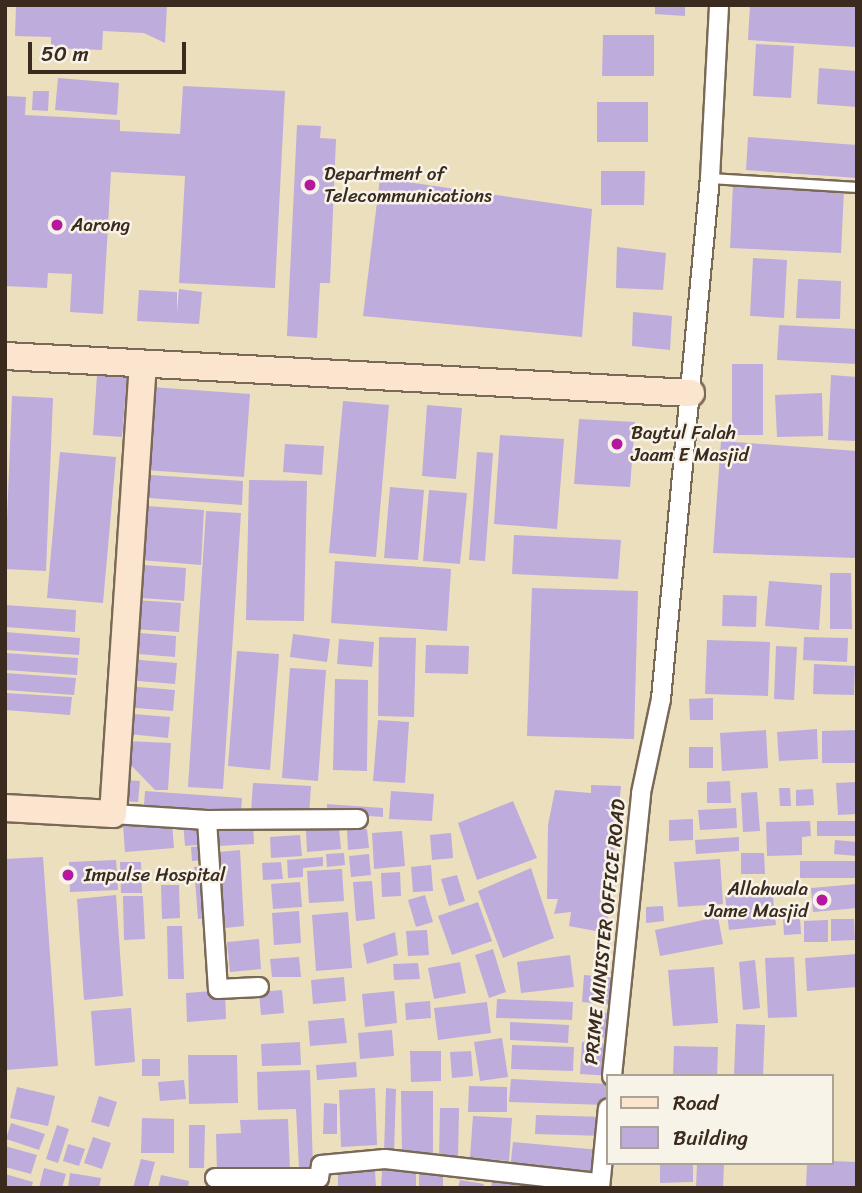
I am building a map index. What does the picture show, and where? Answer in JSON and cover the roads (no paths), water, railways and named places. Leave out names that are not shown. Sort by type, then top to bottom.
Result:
[{"type":"street","name":"PRIME MINISTER OFFICE ROAD","points":[[612,1074],[641,793],[661,699],[710,178],[719,5]]},
{"type":"street","points":[[5,356],[691,393]]},
{"type":"street","points":[[113,814],[144,365]]},
{"type":"street","points":[[5,808],[207,820],[358,819]]},
{"type":"street","points":[[207,820],[218,989],[259,987]]},
{"type":"street","points":[[215,1178],[318,1178],[321,1166],[385,1159],[600,1185],[606,1127]]},
{"type":"lane","points":[[710,178],[857,187]]},
{"type":"place","name":"Department of Telecommunications","points":[[310,185]]},
{"type":"place","name":"Aarong","points":[[57,225]]},
{"type":"place","name":"Baytul Falah Jaam E Masjid","points":[[617,444]]},
{"type":"place","name":"Impulse Hospital","points":[[68,875]]},
{"type":"place","name":"Allahwala Jame Masjid","points":[[822,900]]}]
